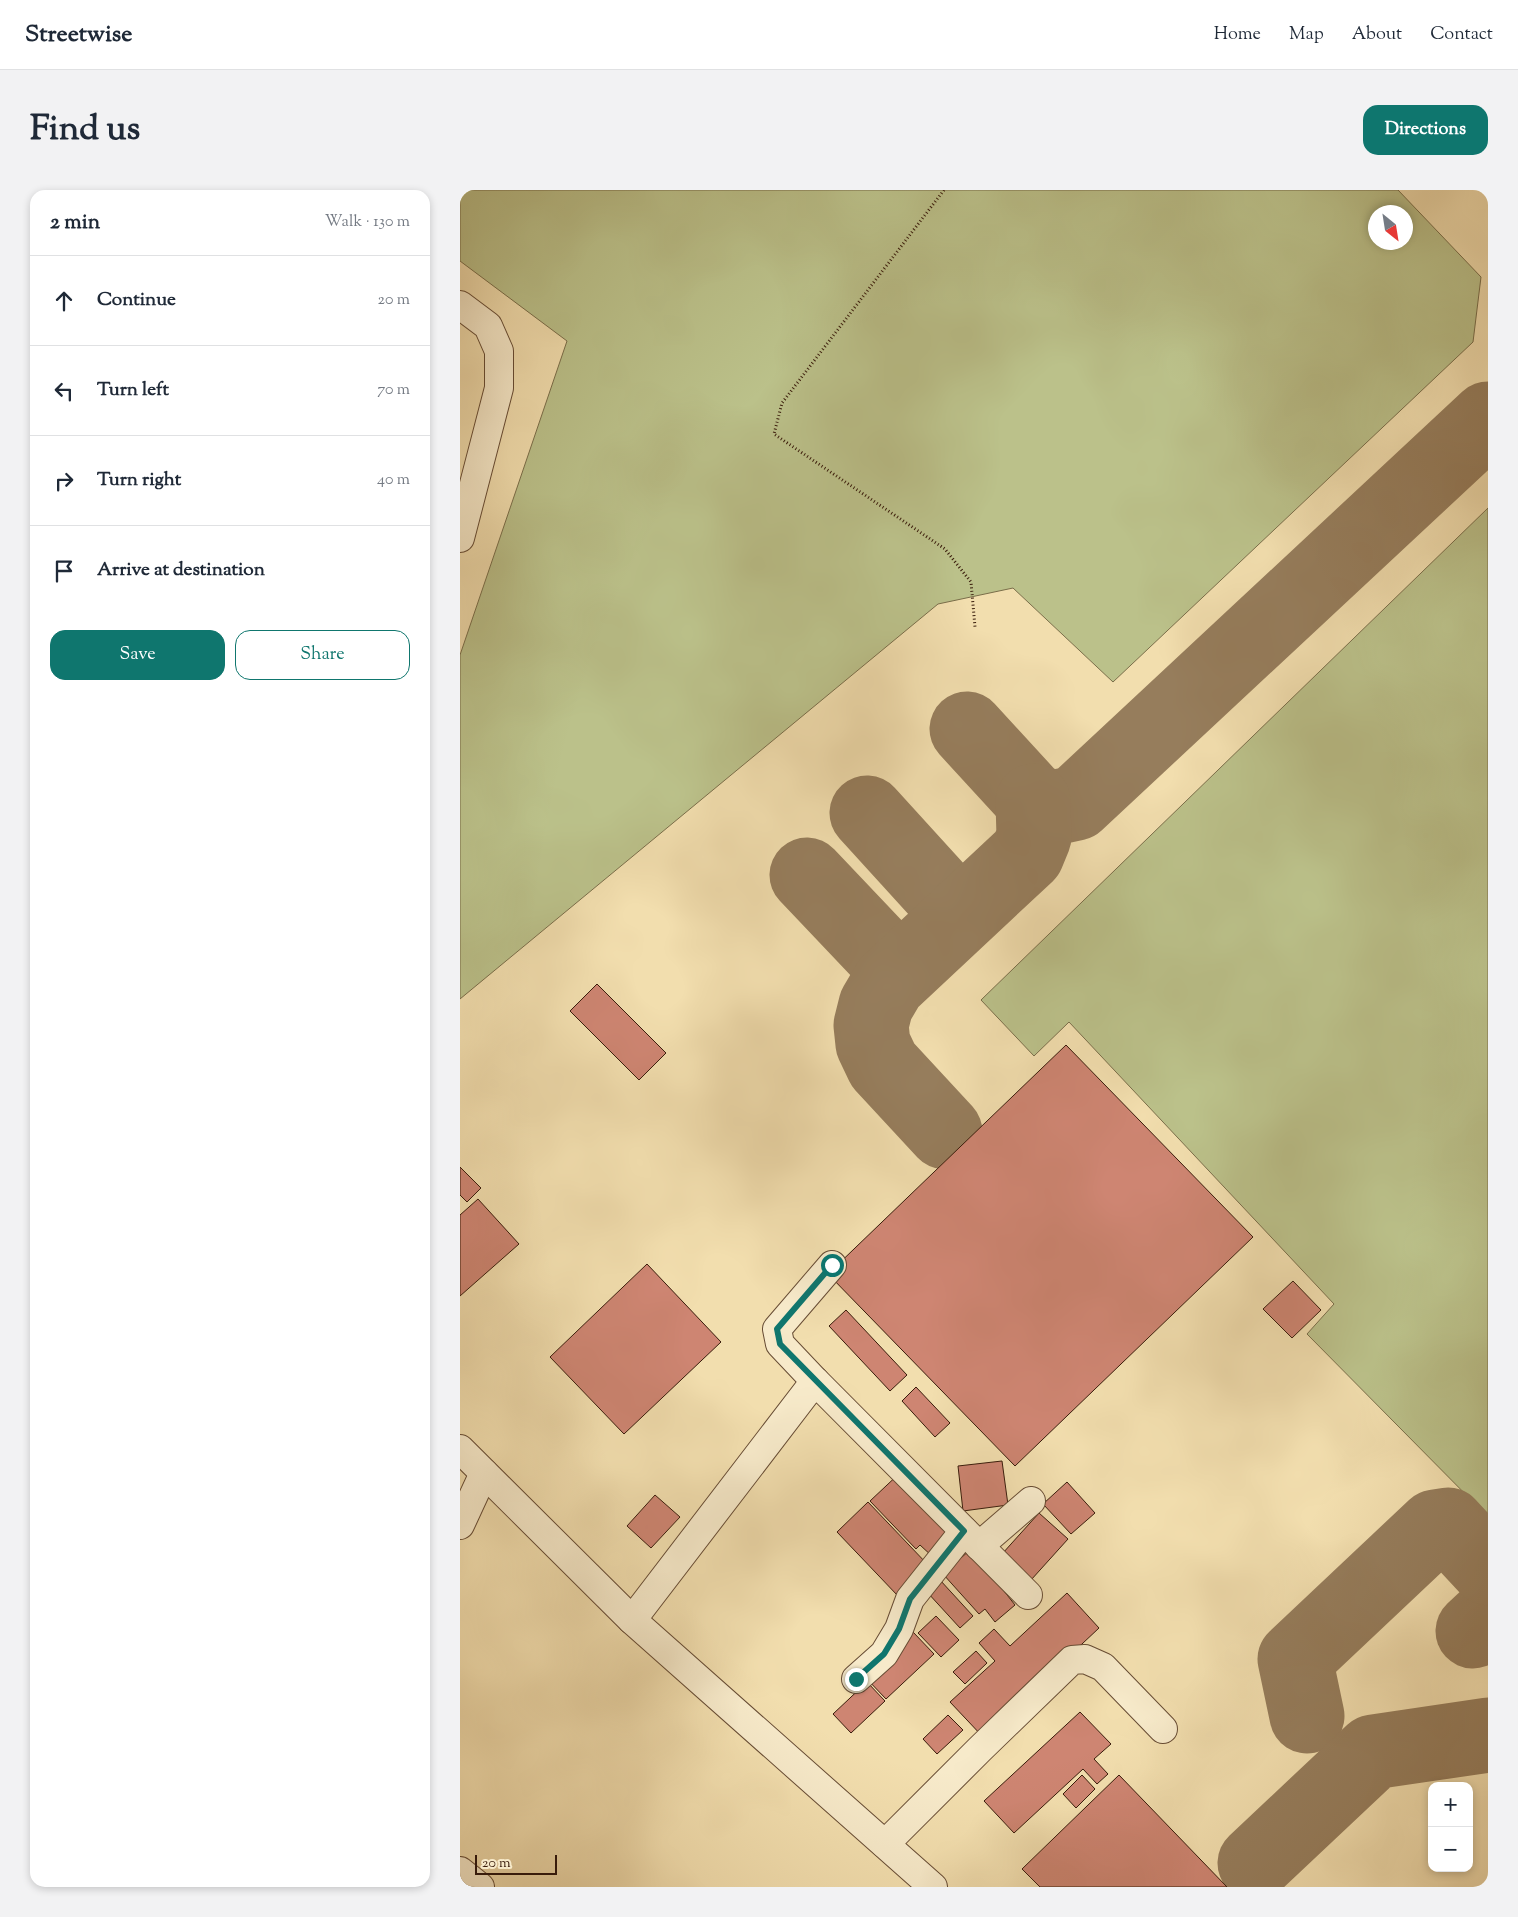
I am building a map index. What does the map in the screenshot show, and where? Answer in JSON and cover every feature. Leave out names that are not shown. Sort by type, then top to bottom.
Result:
[{"type":"street","points":[[460,305],[488,326],[500,350],[499,388],[460,538]]},
{"type":"street","points":[[832,1265],[777,1329],[780,1344],[1028,1595]]},
{"type":"street","points":[[632,1620],[815,1381]]},
{"type":"street","points":[[460,1449],[632,1620],[933,1887]]},
{"type":"street","points":[[460,1525],[484,1473]]},
{"type":"street","points":[[856,1679],[884,1654],[899,1629],[910,1599],[971,1538],[1031,1501]]},
{"type":"street","points":[[885,1844],[980,1748],[1072,1660],[1085,1659],[1103,1667],[1163,1729]]},
{"type":"street","points":[[460,1871],[480,1887]]},
{"type":"path","points":[[944,190],[782,403],[774,434],[945,549],[971,582],[975,627]]},
{"type":"green space","points":[[460,190],[1398,190],[1412,205],[1368,205],[1368,250],[1413,250],[1413,206],[1481,277],[1473,342],[1113,682],[1013,588],[938,604],[460,999],[460,655],[567,341],[460,261]]},
{"type":"green space","points":[[1488,508],[1488,1517],[1307,1334],[1334,1304],[1069,1022],[1034,1056],[981,1000]]},
{"type":"building","points":[[597,984],[666,1053],[639,1080],[570,1011]]},
{"type":"building","points":[[1066,1045],[1253,1237],[1015,1466],[828,1274]]},
{"type":"building","points":[[460,1167],[481,1188],[467,1202],[460,1195]]},
{"type":"building","points":[[478,1199],[519,1244],[460,1296],[460,1215]]},
{"type":"building","points":[[647,1264],[721,1342],[624,1434],[550,1357]]},
{"type":"building","points":[[1293,1281],[1321,1310],[1292,1338],[1263,1309]]},
{"type":"building","points":[[846,1310],[907,1375],[890,1391],[829,1326]]},
{"type":"building","points":[[916,1387],[950,1423],[935,1437],[902,1401]]},
{"type":"building","points":[[1002,1461],[1008,1505],[963,1511],[958,1466]]},
{"type":"building","points":[[903,1470],[954,1538],[933,1557],[920,1545],[916,1549],[870,1501]]},
{"type":"building","points":[[1067,1482],[1095,1513],[1071,1534],[1043,1504]]},
{"type":"building","points":[[655,1495],[680,1517],[651,1548],[627,1526]]},
{"type":"building","points":[[868,1502],[929,1566],[898,1596],[837,1532]]},
{"type":"building","points":[[1039,1513],[1068,1539],[1031,1580],[1002,1554]]},
{"type":"building","points":[[971,1549],[1006,1589],[1004,1591],[1015,1605],[995,1622],[985,1609],[979,1614],[943,1574]]},
{"type":"building","points":[[940,1580],[973,1616],[960,1628],[927,1592]]},
{"type":"building","points":[[1067,1593],[1099,1628],[983,1737],[950,1702],[995,1661],[979,1643],[994,1629],[1010,1646]]},
{"type":"building","points":[[936,1616],[959,1640],[941,1657],[918,1633]]},
{"type":"building","points":[[913,1632],[934,1654],[886,1699],[865,1677]]},
{"type":"building","points":[[976,1651],[987,1663],[965,1684],[953,1672]]},
{"type":"building","points":[[867,1682],[885,1701],[851,1733],[833,1714]]},
{"type":"building","points":[[1080,1712],[1111,1744],[1094,1759],[1108,1774],[1097,1784],[1083,1769],[1014,1833],[984,1801]]},
{"type":"building","points":[[948,1715],[963,1730],[937,1754],[923,1739]]},
{"type":"building","points":[[1082,1775],[1095,1789],[1076,1808],[1063,1794]]},
{"type":"building","points":[[1119,1775],[1227,1887],[1040,1887],[1022,1869]]},
{"type":"taxiway","points":[[967,729],[1033,801],[1053,808],[1076,803],[1488,419]]},
{"type":"taxiway","points":[[945,1132],[883,1065],[873,1044],[871,1025],[876,1005],[889,983],[1027,854],[1034,837],[1033,801]]},
{"type":"taxiway","points":[[867,813],[948,902],[959,906],[971,905]]},
{"type":"taxiway","points":[[807,875],[881,953],[897,960],[910,961]]},
{"type":"taxiway","points":[[1307,1716],[1295,1659],[1435,1527],[1448,1525],[1488,1568]]},
{"type":"taxiway","points":[[1473,1631],[1488,1617]]},
{"type":"taxiway","points":[[1255,1863],[1373,1752],[1488,1735]]},
{"type":"route","points":[[832,1265],[777,1329],[780,1344],[964,1531],[910,1599],[899,1629],[884,1654],[856,1679]]}]
